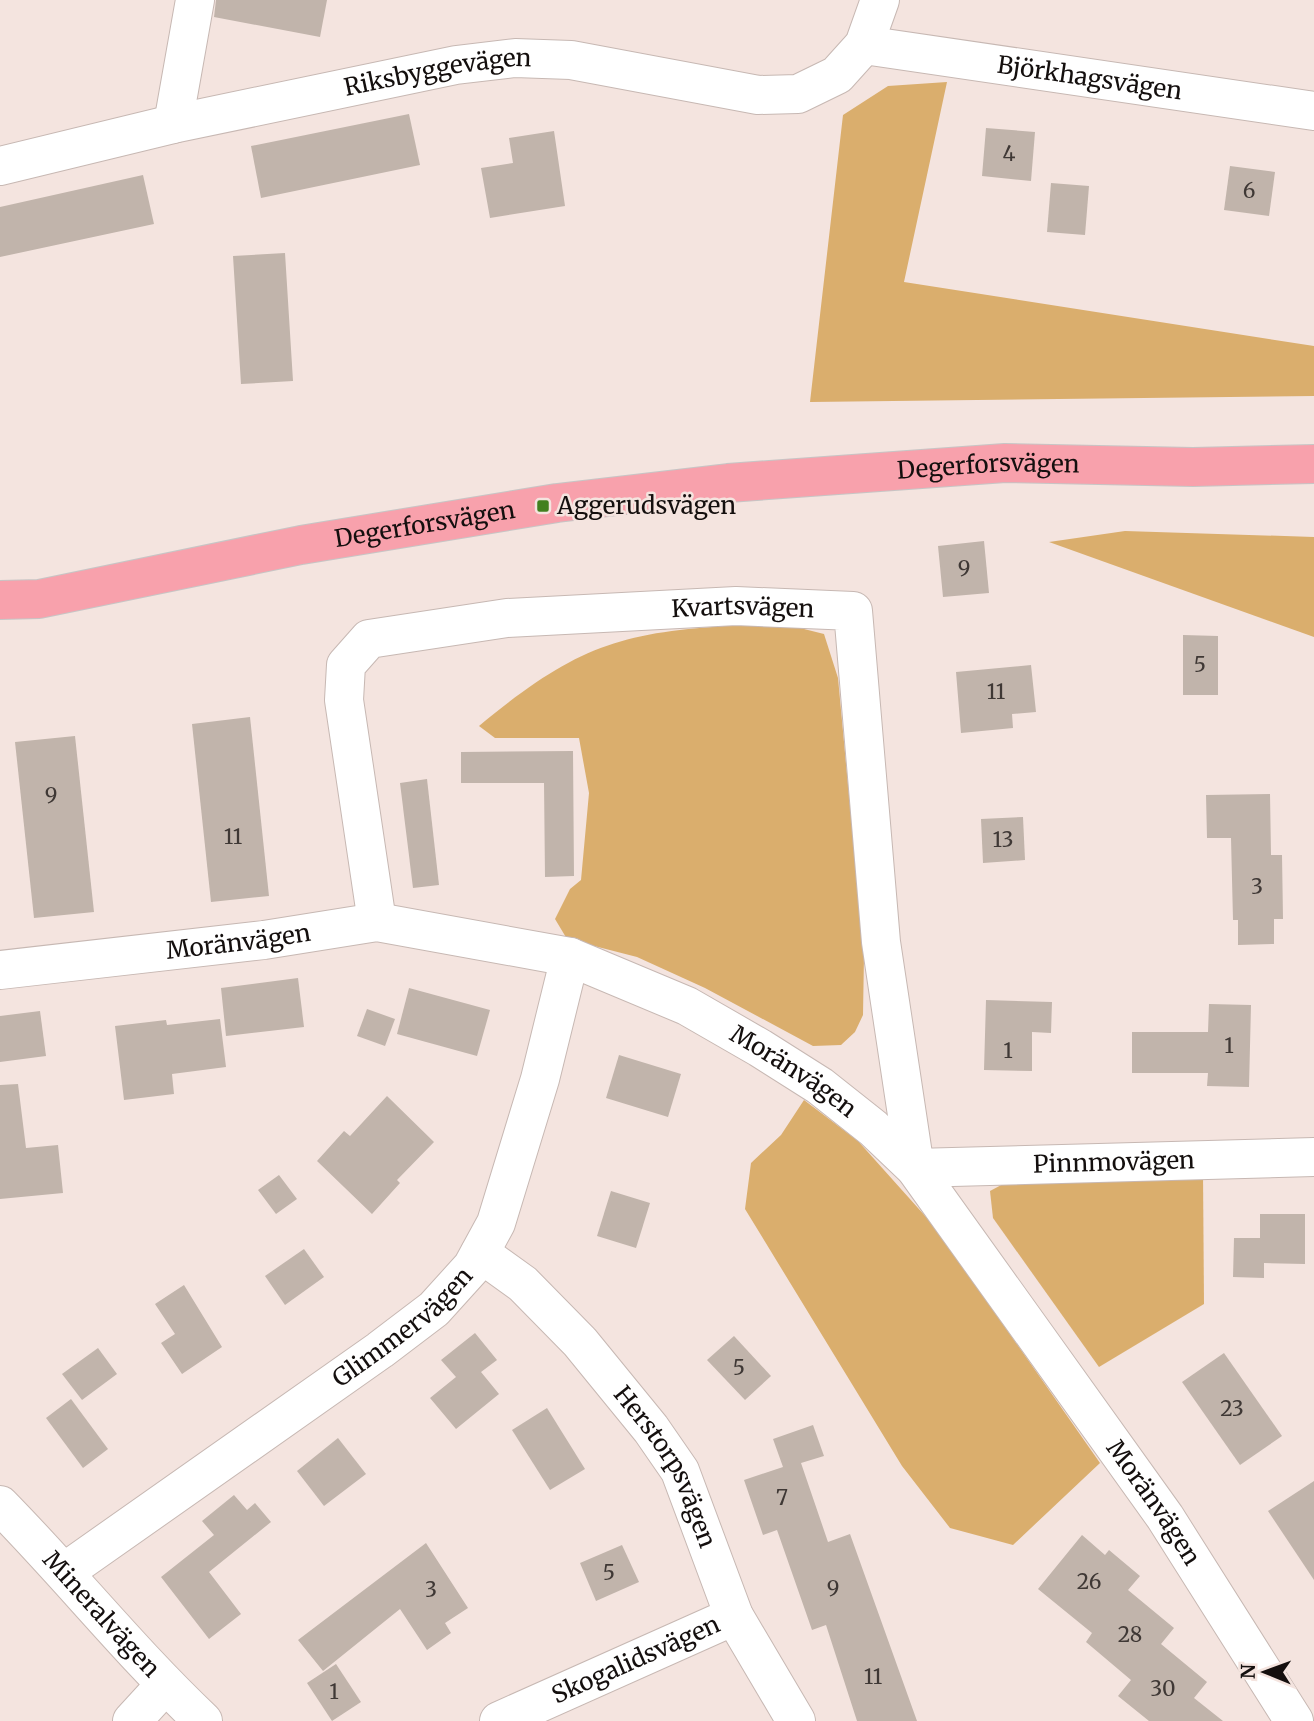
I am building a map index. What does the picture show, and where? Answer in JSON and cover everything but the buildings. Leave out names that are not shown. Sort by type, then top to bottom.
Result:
[{"type":"main road","name":"Degerforsvägen","points":[[0,600],[39,599],[301,545],[557,503],[728,483],[1005,463],[1193,467],[1314,464]]},
{"type":"main road","name":"Degerforsvägen","points":[[1193,467],[1314,481]]},
{"type":"main road","name":"Degerforsvägen","points":[[0,616],[39,599]]},
{"type":"street","points":[[173,124],[195,0]]},
{"type":"street","points":[[864,45],[880,0]]},
{"type":"street","name":"Riksbyggevägen","points":[[0,166],[173,124],[456,65],[514,58],[571,60],[758,95],[798,94],[837,75],[864,45]]},
{"type":"street","name":"Björkhagsvägen","points":[[864,45],[1314,111]]},
{"type":"street","name":"Kvartsvägen","points":[[377,922],[344,699],[346,665],[369,639],[507,618],[736,606],[853,611],[881,942],[915,1168]]},
{"type":"street","name":"Moränvägen","points":[[0,970],[264,940],[377,922],[570,957],[687,1006],[761,1048],[820,1086],[873,1128],[915,1168],[1165,1517],[1294,1721]]},
{"type":"street","name":"Glimmervägen","points":[[66,1571],[434,1309],[472,1267],[496,1223],[540,1079],[570,957]]},
{"type":"street","name":"Pinnmovägen","points":[[915,1168],[1314,1157]]},
{"type":"street","name":"Herstorpsvägen","points":[[480,1253],[523,1284],[561,1323],[651,1429],[680,1471],[734,1616],[796,1721]]},
{"type":"street","name":"Mineralvägen","points":[[0,1504],[66,1571],[165,1685],[203,1721]]},
{"type":"street","name":"Skogalidsvägen","points":[[499,1721],[734,1616]]},
{"type":"street","points":[[132,1721],[165,1685]]},
{"type":"shaded area","points":[[947,82],[904,282],[1314,346],[1314,396],[810,402],[843,115],[888,86]]},
{"type":"shaded area","points":[[1125,531],[1314,537],[1314,637],[1049,542]]},
{"type":"shaded area","points":[[745,625],[792,626],[824,634],[838,678],[864,955],[863,1015],[855,1032],[841,1045],[813,1046],[705,988],[637,957],[567,939],[555,919],[570,889],[581,880],[589,793],[579,738],[495,738],[479,726],[544,677],[573,660],[602,648],[631,638],[664,632]]},
{"type":"shaded area","points":[[804,1100],[858,1141],[935,1227],[1100,1463],[1013,1545],[950,1528],[902,1466],[745,1209],[751,1163],[781,1135]]},
{"type":"shaded area","points":[[1203,1172],[1204,1304],[1099,1367],[993,1218],[990,1191],[1005,1183]]},
{"type":"place","name":"Aggerudsvägen","points":[[543,506]]}]
